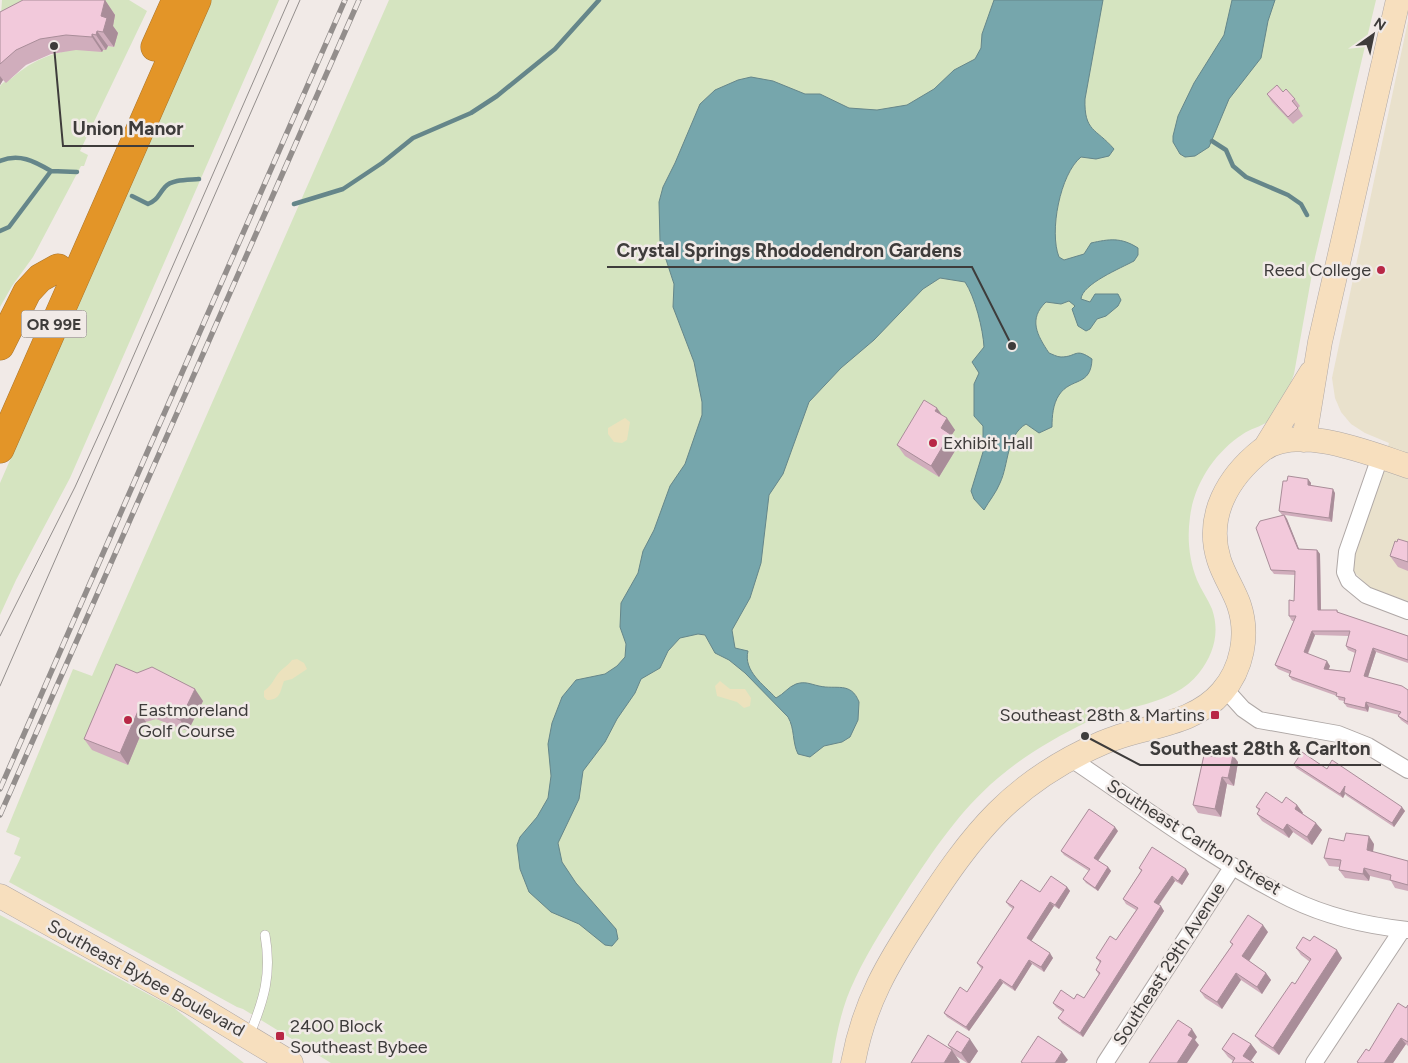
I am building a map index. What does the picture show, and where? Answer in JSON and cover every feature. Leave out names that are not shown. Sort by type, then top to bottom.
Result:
[{"type":"highway","name":"OR 99E","points":[[0,402],[58,268],[105,184],[197,0]]},
{"type":"highway","name":"OR 99E","points":[[0,449],[105,184],[169,5]]},
{"type":"highway","points":[[0,346],[27,292],[40,278],[58,268]]},
{"type":"main road","points":[[1304,440],[1313,394],[1315,366],[1398,0]]},
{"type":"main road","points":[[853,1063],[870,999],[898,949],[952,866],[974,836],[1002,806],[1034,780],[1070,758],[1119,736],[1188,717],[1212,703],[1225,689],[1237,667],[1243,632],[1240,608],[1216,549],[1214,533],[1220,503],[1236,474],[1265,448],[1286,418],[1315,366]]},
{"type":"main road","points":[[1265,448],[1280,443],[1321,440],[1408,466]]},
{"type":"main road","name":"Southeast Bybee Boulevard","points":[[6,900],[249,1036],[291,1063]]},
{"type":"street","points":[[1380,457],[1347,552],[1345,572],[1349,581],[1366,595],[1408,611]]},
{"type":"street","points":[[1225,689],[1250,714],[1270,723],[1338,734],[1368,746],[1408,770]]},
{"type":"street","name":"Southeast Carlton Street","points":[[1070,758],[1232,866],[1292,899],[1351,920],[1405,930]]},
{"type":"street","name":"Southeast 29th Avenue","points":[[1106,1063],[1232,866]]},
{"type":"street","points":[[1314,1063],[1405,930]]},
{"type":"lane","points":[[249,1036],[264,1000],[268,966],[265,935]]},
{"type":"shaded area","name":"Reed College","points":[[1408,21],[1408,601],[1370,588],[1354,572],[1354,553],[1389,443],[1365,433],[1351,424],[1341,412],[1335,398],[1332,378]]},
{"type":"green space","points":[[2,0],[129,0],[147,11],[80,151],[88,155],[84,166],[81,166],[33,257],[12,286],[0,307],[0,86],[33,63],[44,58],[80,49],[106,50],[108,46],[114,47],[117,33],[0,33]]},
{"type":"green space","points":[[211,0],[279,0],[70,478],[16,580],[0,615],[0,483]]},
{"type":"green space","name":"Eastmoreland Golf Course","points":[[389,0],[1376,0],[1315,257],[1294,374],[1277,412],[1264,424],[1246,432],[1233,441],[1215,459],[1201,481],[1192,505],[1189,533],[1190,557],[1197,580],[1212,609],[1215,626],[1212,650],[1204,666],[1188,684],[1175,693],[1146,704],[1101,716],[1064,734],[1030,754],[984,790],[959,817],[926,861],[866,957],[850,989],[843,1010],[832,1063],[331,1063],[243,1009],[9,882],[21,857],[14,854],[20,838],[6,832],[73,669],[92,676]]},
{"type":"green space","points":[[0,915],[174,1008],[244,1063],[0,1063]]},
{"type":"sand","points":[[625,418],[630,422],[627,440],[622,443],[614,442],[608,434],[608,428]]},
{"type":"sand","points":[[297,659],[304,663],[307,669],[292,679],[284,681],[277,697],[267,700],[264,697],[264,691],[280,671],[292,660]]},
{"type":"sand","points":[[720,681],[730,689],[745,689],[751,698],[750,706],[744,708],[737,702],[717,696],[715,686]]},
{"type":"water","points":[[994,0],[1103,0],[1085,99],[1085,110],[1089,124],[1114,149],[1109,156],[1096,159],[1081,157],[1074,165],[1067,176],[1058,204],[1055,233],[1059,257],[1064,260],[1084,254],[1091,243],[1115,240],[1132,244],[1138,248],[1138,255],[1134,261],[1095,282],[1083,293],[1081,299],[1090,302],[1095,294],[1118,294],[1121,300],[1118,306],[1106,316],[1097,319],[1090,329],[1086,331],[1078,326],[1072,309],[1075,306],[1069,301],[1061,304],[1046,302],[1040,308],[1036,327],[1049,353],[1061,357],[1079,353],[1086,355],[1092,359],[1091,368],[1084,378],[1064,389],[1059,395],[1053,410],[1052,427],[1039,433],[1026,424],[1020,429],[1011,443],[1003,476],[997,490],[984,510],[974,499],[971,491],[983,452],[983,426],[974,416],[974,384],[979,373],[972,362],[984,347],[978,313],[965,282],[940,278],[923,289],[874,340],[841,368],[809,402],[783,474],[769,495],[761,563],[750,598],[732,630],[735,648],[748,651],[747,658],[751,671],[776,698],[799,683],[847,689],[856,695],[859,702],[858,720],[850,737],[842,742],[824,746],[810,757],[798,754],[792,726],[788,717],[745,673],[729,660],[715,653],[705,635],[698,634],[680,638],[668,651],[660,668],[641,679],[635,693],[617,719],[605,742],[583,771],[579,799],[558,843],[562,862],[576,883],[616,929],[618,939],[612,946],[605,945],[579,924],[551,912],[529,892],[520,869],[517,845],[520,837],[537,817],[548,798],[551,776],[548,744],[552,723],[562,697],[576,680],[605,674],[617,666],[625,657],[626,644],[620,627],[621,603],[638,573],[643,551],[654,530],[670,486],[685,464],[702,415],[702,402],[694,362],[673,307],[674,284],[660,241],[659,202],[663,187],[700,104],[715,90],[738,80],[751,77],[773,81],[805,94],[820,94],[849,108],[877,110],[907,105],[934,89],[954,70],[975,59],[981,48],[982,34]]},
{"type":"water","points":[[1232,0],[1275,0],[1268,21],[1261,58],[1229,99],[1209,147],[1195,156],[1185,157],[1180,154],[1173,142],[1178,116],[1194,83],[1224,35]]},
{"type":"building","points":[[23,0],[105,0],[101,16],[107,18],[103,32],[97,31],[96,35],[92,34],[92,37],[66,35],[40,39],[16,50],[0,64],[0,12]]},
{"type":"building","points":[[1277,85],[1283,92],[1286,89],[1295,99],[1292,101],[1298,108],[1288,117],[1267,94]]},
{"type":"building","name":"Exhibit Hall","points":[[924,400],[937,408],[935,411],[947,418],[941,428],[950,434],[931,466],[897,445]]},
{"type":"building","points":[[1288,476],[1308,479],[1308,485],[1333,489],[1329,518],[1279,511],[1283,481],[1287,481]]},
{"type":"building","points":[[1284,515],[1298,549],[1317,550],[1318,610],[1337,610],[1337,612],[1408,636],[1408,660],[1373,648],[1364,676],[1402,686],[1408,690],[1408,722],[1398,716],[1401,712],[1366,702],[1365,708],[1344,703],[1345,698],[1336,696],[1337,693],[1289,676],[1291,671],[1275,665],[1296,616],[1289,616],[1289,600],[1294,601],[1295,571],[1271,570],[1256,528],[1260,521]],"holes":[[[1312,631],[1350,631],[1346,646],[1356,650],[1350,672],[1324,669],[1327,661],[1304,652]]]},
{"type":"building","points":[[1398,539],[1408,542],[1408,562],[1390,556],[1395,541],[1397,542]]},
{"type":"building","name":"Eastmoreland Golf Course","points":[[116,664],[137,673],[152,667],[195,689],[180,720],[148,707],[138,711],[120,753],[84,739]]},
{"type":"building","points":[[1217,751],[1233,755],[1228,778],[1222,777],[1215,809],[1193,805],[1204,755],[1216,757]]},
{"type":"building","points":[[1302,752],[1327,769],[1332,760],[1402,807],[1392,823],[1344,792],[1345,786],[1340,794],[1294,764]]},
{"type":"building","points":[[1266,792],[1282,803],[1286,797],[1297,805],[1295,809],[1316,823],[1307,837],[1287,824],[1283,830],[1257,814],[1260,809],[1256,807]]},
{"type":"building","points":[[1089,809],[1115,827],[1094,858],[1108,867],[1095,888],[1083,879],[1090,869],[1061,851]]},
{"type":"building","points":[[1346,833],[1369,836],[1367,850],[1408,861],[1408,885],[1390,880],[1391,875],[1364,868],[1363,874],[1339,870],[1341,860],[1324,858],[1329,838],[1344,841]]},
{"type":"building","points":[[1152,847],[1186,869],[1178,881],[1172,876],[1154,902],[1161,906],[1080,1033],[1058,1018],[1064,1010],[1053,1003],[1061,990],[1074,999],[1077,994],[1084,998],[1100,973],[1096,970],[1101,961],[1096,958],[1110,936],[1116,940],[1138,908],[1123,899],[1142,870],[1139,868]]},
{"type":"building","points":[[1051,876],[1067,887],[1055,905],[1050,902],[1027,938],[1050,953],[1041,967],[1029,960],[1012,987],[1000,979],[966,1027],[944,1013],[960,987],[967,992],[983,967],[977,963],[1014,907],[1006,902],[1021,880],[1040,892]]},
{"type":"building","points":[[1248,915],[1263,925],[1242,956],[1266,973],[1257,987],[1236,973],[1217,1002],[1200,991],[1233,944],[1230,942]]},
{"type":"building","points":[[1314,936],[1337,950],[1273,1048],[1255,1036],[1292,982],[1295,984],[1311,959],[1296,948],[1303,937],[1310,941]]},
{"type":"building","points":[[1398,1003],[1406,1008],[1408,1005],[1408,1042],[1401,1038],[1384,1063],[1357,1062],[1366,1049],[1369,1051]]},
{"type":"building","points":[[1178,1020],[1192,1029],[1188,1035],[1193,1038],[1177,1063],[1149,1063]]},
{"type":"building","points":[[957,1031],[970,1039],[961,1053],[948,1045]]},
{"type":"building","points":[[1233,1033],[1251,1044],[1243,1056],[1254,1063],[1232,1063],[1235,1058],[1222,1049]]},
{"type":"building","points":[[928,1035],[952,1050],[944,1063],[911,1063]]},
{"type":"building","points":[[1038,1036],[1062,1052],[1055,1063],[1021,1062]]},
{"type":"waterway","points":[[294,204],[343,189],[382,163],[413,138],[471,113],[497,96],[555,49],[599,0]]},
{"type":"waterway","points":[[1212,141],[1226,150],[1233,166],[1246,177],[1288,195],[1301,204],[1307,215]]},
{"type":"waterway","points":[[0,161],[14,158],[26,159],[51,171]]},
{"type":"waterway","points":[[0,231],[9,227],[51,171],[77,172]]},
{"type":"waterway","points":[[132,196],[148,204],[156,199],[168,184],[180,180],[199,179]]},
{"type":"tram line","points":[[0,636],[75,487],[105,421],[289,0]]},
{"type":"tram line","points":[[0,686],[300,0]]},
{"type":"railway","points":[[0,789],[345,0]]},
{"type":"railway","points":[[0,815],[359,0]]},
{"type":"place","name":"Union Manor","points":[[54,46]]},
{"type":"place","name":"Reed College","points":[[1381,270]]},
{"type":"place","name":"Crystal Springs Rhododendron Gardens","points":[[1012,346]]},
{"type":"place","name":"Exhibit Hall","points":[[933,443]]},
{"type":"place","name":"Southeast 28th & Martins","points":[[1215,715]]},
{"type":"place","name":"Eastmoreland Golf Course","points":[[128,720]]},
{"type":"place","name":"Southeast 28th & Carlton","points":[[1085,736]]},
{"type":"place","name":"2400 Block Southeast Bybee","points":[[280,1036]]}]
